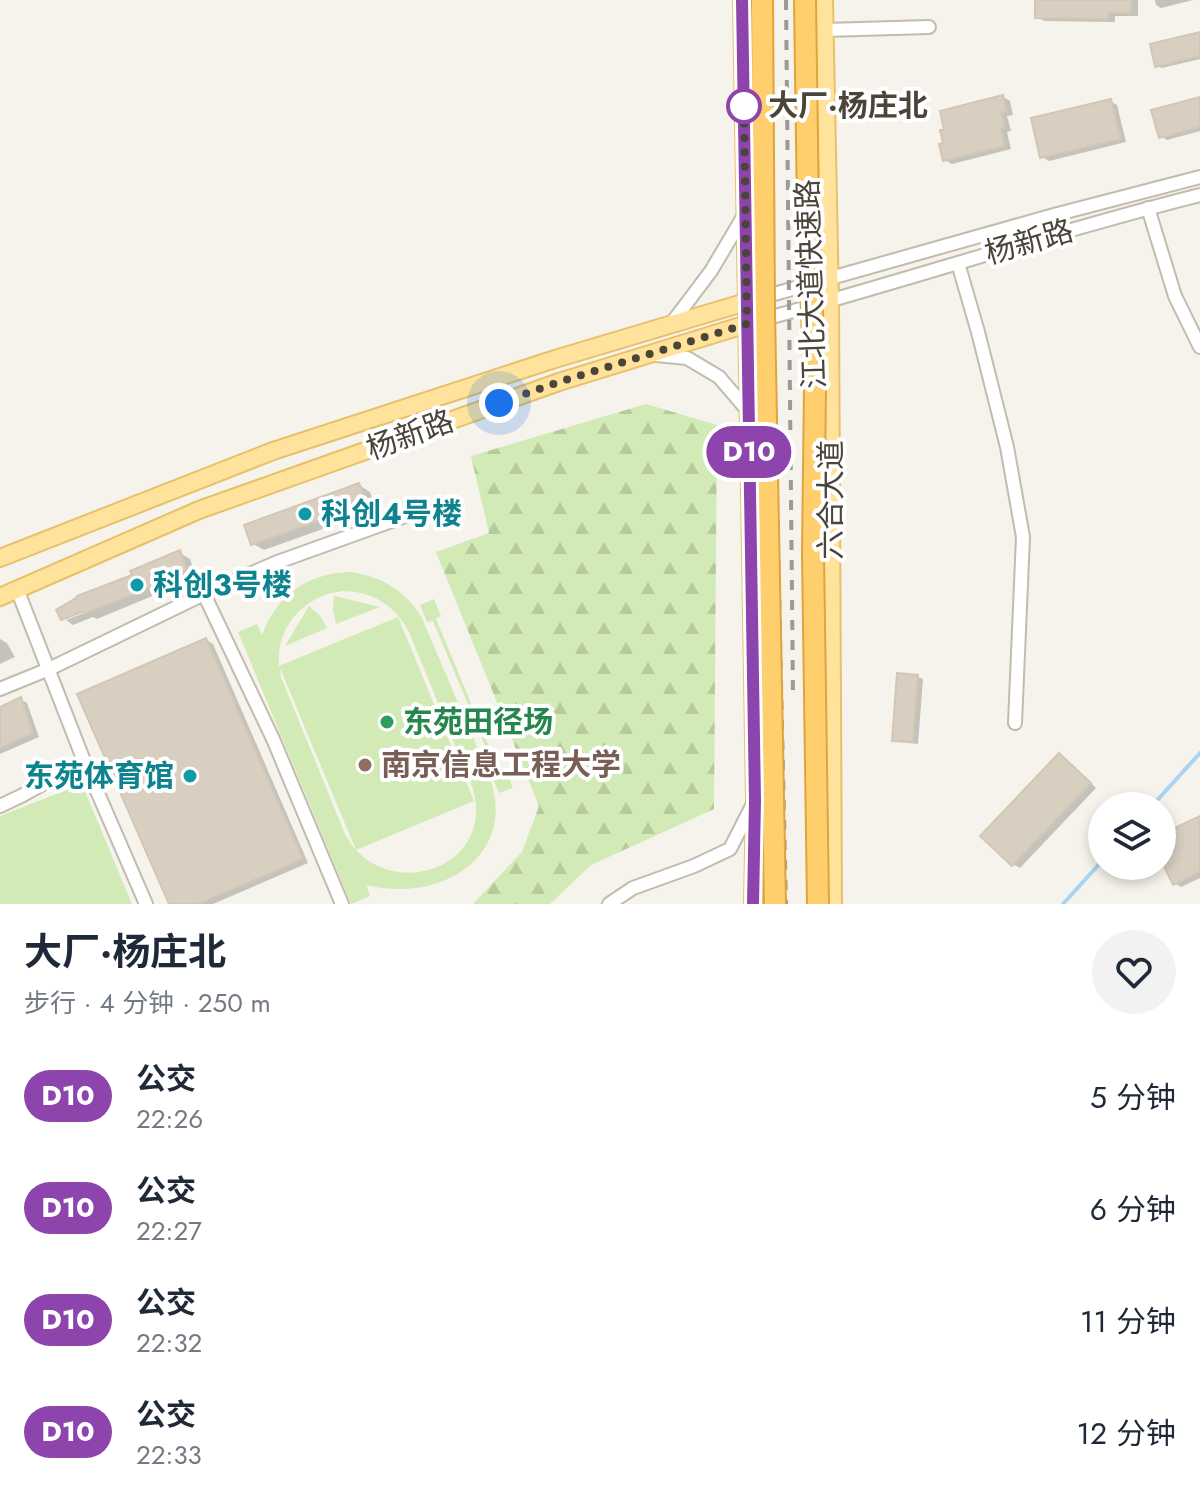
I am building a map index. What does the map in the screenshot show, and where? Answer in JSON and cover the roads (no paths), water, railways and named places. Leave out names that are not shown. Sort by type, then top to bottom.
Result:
[{"type":"highway","name":"江北大道快速路","points":[[762,0],[764,312],[775,904]]},
{"type":"highway","name":"江北大道快速路","points":[[805,0],[808,211],[815,388],[813,570],[818,904]]},
{"type":"main road","points":[[742,0],[755,800],[753,904]]},
{"type":"main road","name":"六合大道","points":[[824,0],[830,302],[833,904]]},
{"type":"main road","name":"杨新路","points":[[0,558],[273,451],[555,359],[746,302]]},
{"type":"main road","name":"杨新路","points":[[0,597],[199,510],[559,382],[747,324]]},
{"type":"street","points":[[825,30],[929,27]]},
{"type":"street","name":"杨新路","points":[[746,302],[1200,177]]},
{"type":"street","name":"杨新路","points":[[747,324],[1059,232],[1200,195]]},
{"type":"street","points":[[1148,208],[1175,296],[1200,347]]},
{"type":"street","points":[[671,324],[711,271],[746,212]]},
{"type":"street","points":[[958,263],[1007,447],[1023,537],[1015,723]]},
{"type":"street","points":[[649,354],[687,358],[719,377],[748,411]]},
{"type":"street","points":[[0,689],[275,563],[411,514]]},
{"type":"street","points":[[17,589],[84,761],[146,904]]},
{"type":"street","points":[[204,594],[273,739],[342,904]]},
{"type":"street","points":[[0,806],[84,761]]},
{"type":"street","points":[[609,904],[633,888],[730,849],[755,800]]},
{"type":"waterway","points":[[1165,792],[1200,753]]},
{"type":"waterway","points":[[1063,904],[1088,876]]},
{"type":"railway","points":[[769,0],[770,192],[786,904]]},
{"type":"railway","points":[[786,0],[793,696]]},
{"type":"place","name":"大厂·杨庄北","points":[[744,106]]},
{"type":"place","name":"科创4号楼","points":[[305,514]]},
{"type":"place","name":"科创3号楼","points":[[137,585]]},
{"type":"place","name":"东苑田径场","points":[[387,722]]},
{"type":"place","name":"南京信息工程大学","points":[[365,765]]},
{"type":"place","name":"东苑体育馆","points":[[190,776]]}]
